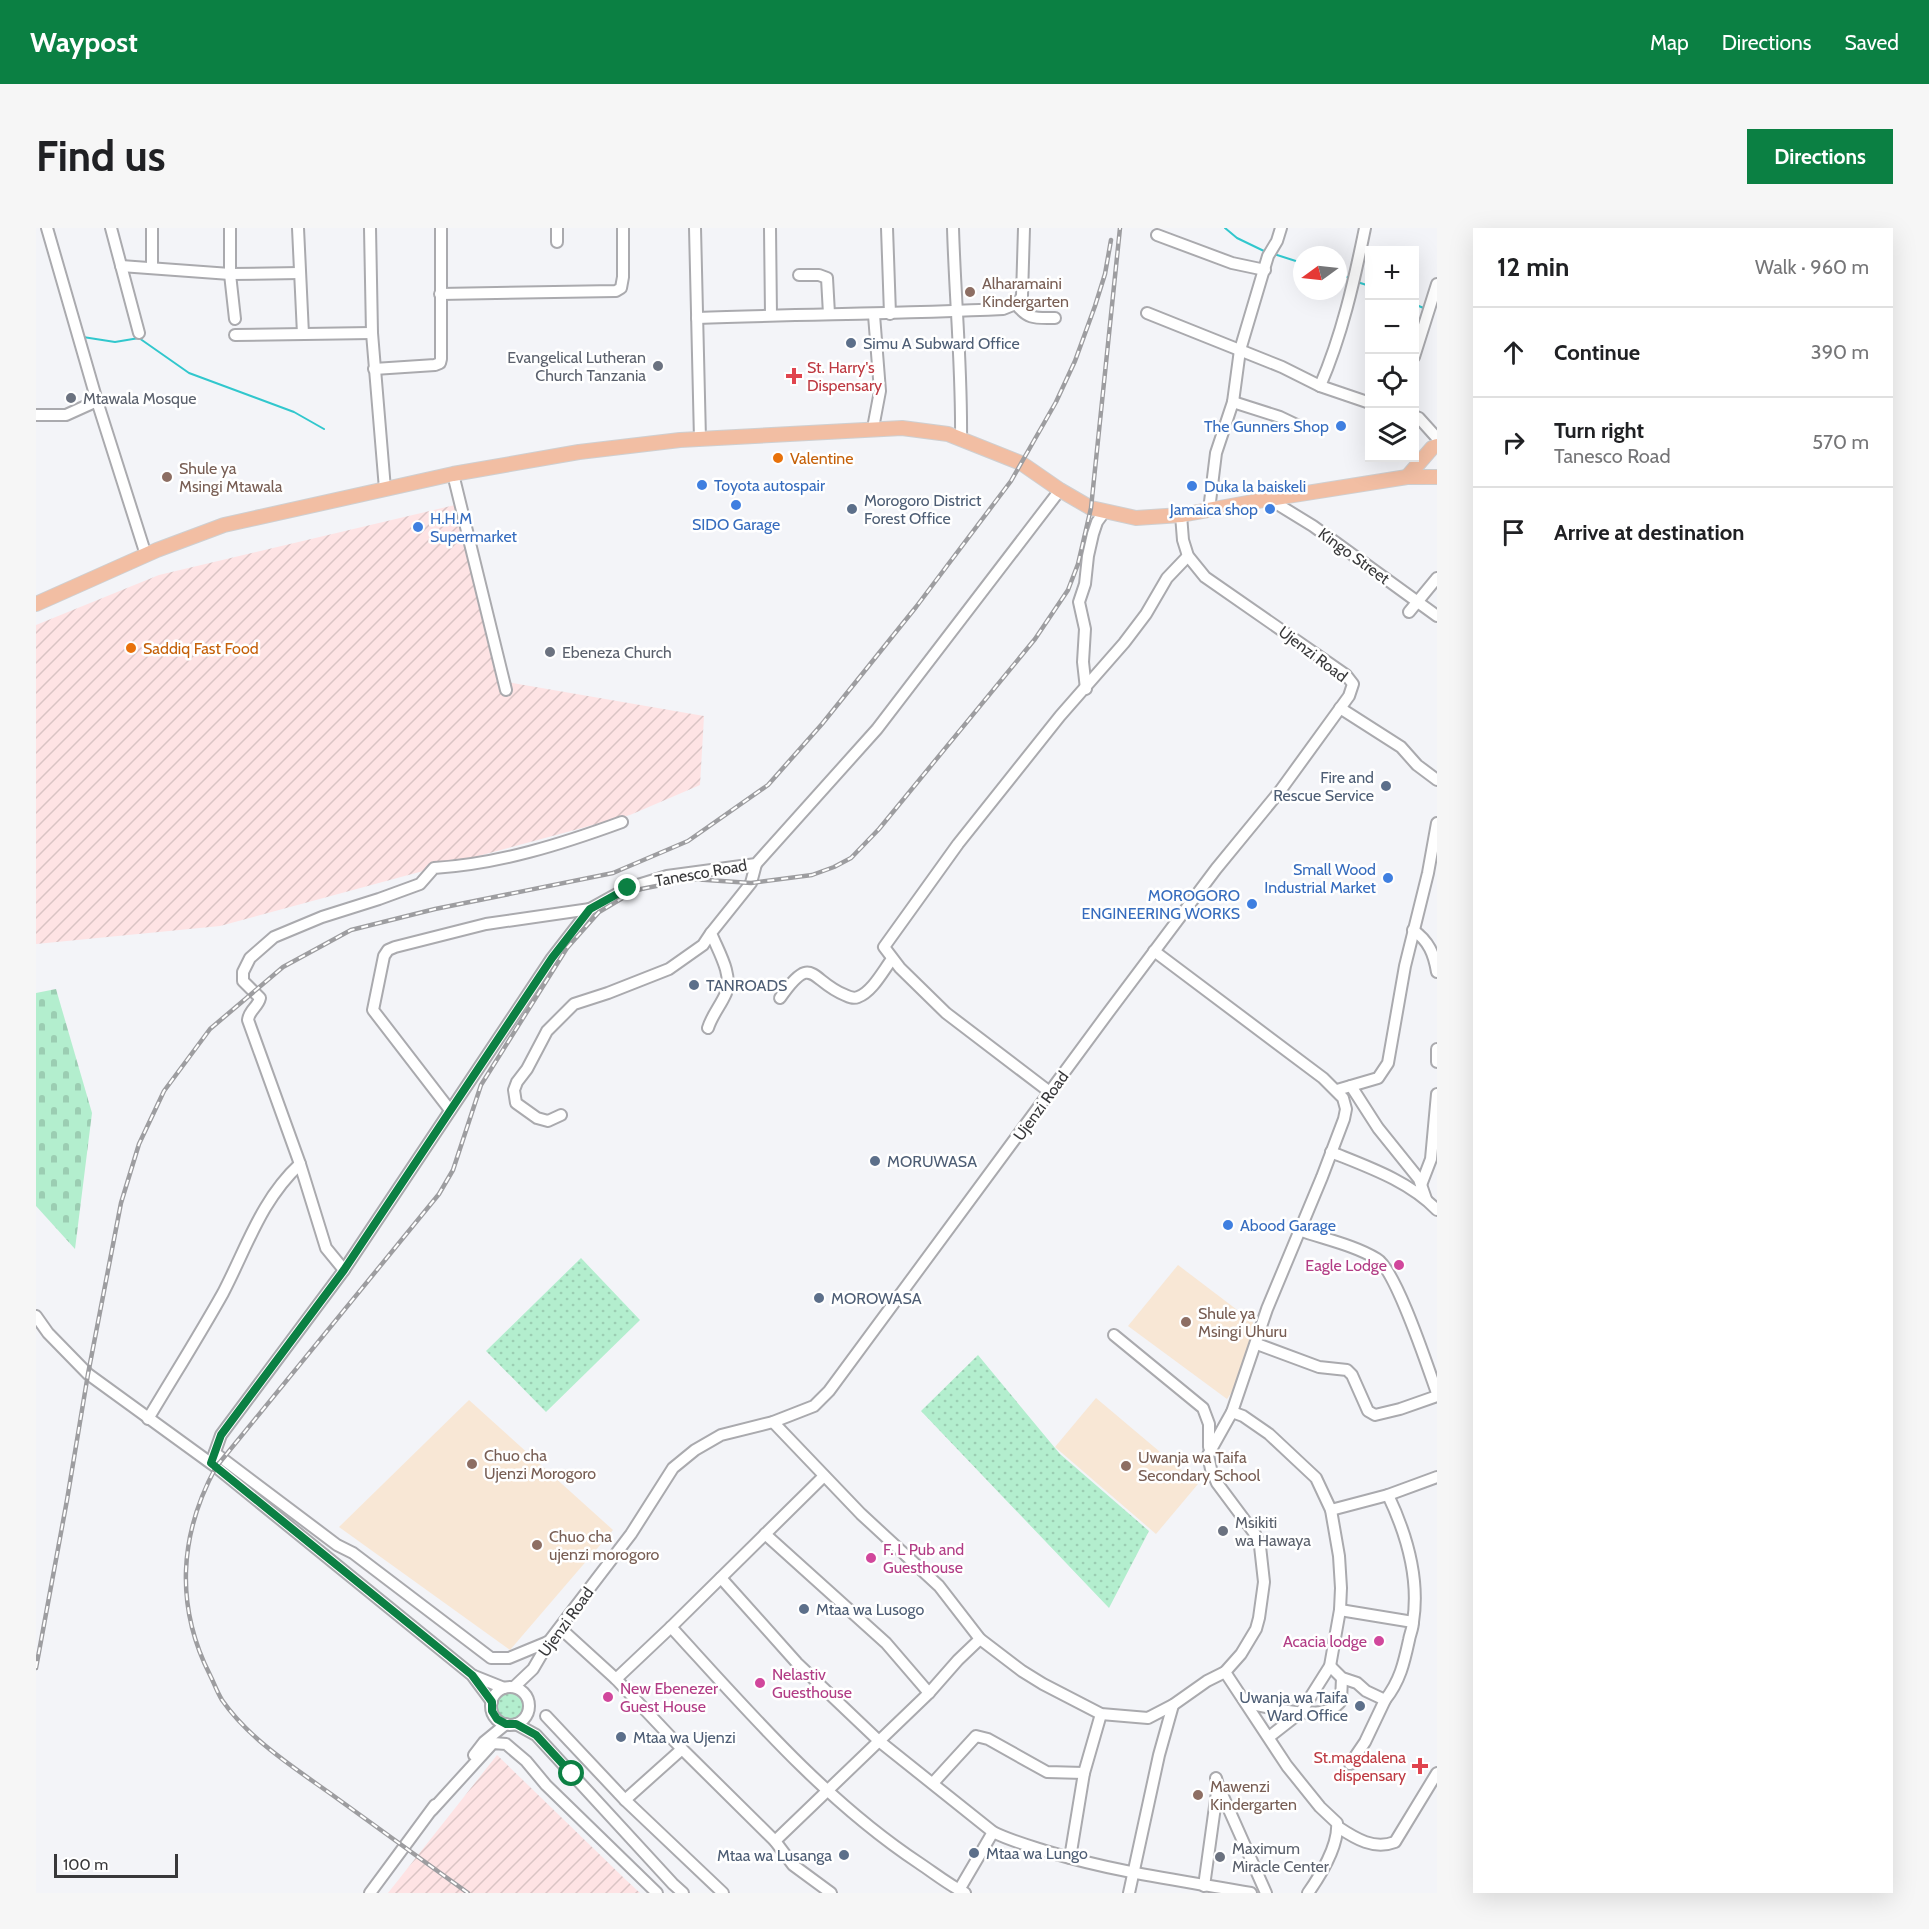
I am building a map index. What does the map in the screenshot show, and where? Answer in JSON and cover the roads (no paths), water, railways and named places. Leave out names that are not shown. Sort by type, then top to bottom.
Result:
[{"type":"main road","points":[[36,604],[146,555],[224,525],[453,474],[640,444],[873,428],[912,429],[948,434],[1021,463],[1090,508],[1136,518],[1181,515],[1407,477],[1436,477]]},
{"type":"main road","points":[[1407,477],[1434,444]]},
{"type":"main road","points":[[1434,444],[1427,463],[1436,477]]},
{"type":"street","points":[[47,228],[97,401],[146,555]]},
{"type":"street","points":[[111,228],[139,333]]},
{"type":"street","points":[[152,228],[152,268]]},
{"type":"street","points":[[230,228],[230,274],[235,320]]},
{"type":"street","points":[[298,228],[303,334]]},
{"type":"street","points":[[370,228],[374,369],[385,489]]},
{"type":"street","points":[[374,369],[439,364],[441,359],[441,228]]},
{"type":"street","points":[[557,228],[557,242]]},
{"type":"street","points":[[440,294],[616,291],[621,288],[623,277],[623,228]]},
{"type":"street","points":[[695,228],[700,439]]},
{"type":"street","points":[[770,228],[771,315]]},
{"type":"street","points":[[887,228],[890,314]]},
{"type":"street","points":[[953,228],[962,439]]},
{"type":"street","points":[[697,318],[874,315],[1003,309],[1016,304],[1022,296],[1024,228]]},
{"type":"street","points":[[1209,510],[1216,453],[1233,402],[1240,350],[1268,256],[1277,241],[1281,228]]},
{"type":"street","points":[[1320,386],[1335,352],[1365,228]]},
{"type":"street","points":[[1157,235],[1232,263],[1265,270]]},
{"type":"street","points":[[121,266],[230,274],[300,273]]},
{"type":"street","points":[[799,275],[827,278],[828,314]]},
{"type":"street","points":[[1415,354],[1436,289]]},
{"type":"street","points":[[1016,304],[1024,315],[1055,318]]},
{"type":"street","points":[[1147,314],[1240,350],[1320,386],[1365,401]]},
{"type":"street","points":[[873,428],[880,391],[874,315]]},
{"type":"street","points":[[235,335],[372,333]]},
{"type":"street","points":[[36,416],[66,415],[97,401]]},
{"type":"street","points":[[1233,402],[1280,417],[1301,427]]},
{"type":"street","points":[[1419,418],[1434,444]]},
{"type":"street","points":[[1434,444],[1437,423]]},
{"type":"street","points":[[453,474],[506,690]]},
{"type":"street","name":"Tanesco Road","points":[[213,1458],[221,1435],[344,1270],[552,958],[590,909],[628,888],[667,876],[756,864],[877,729],[1060,490]]},
{"type":"street","name":"Kingo Street","points":[[1269,499],[1313,526],[1437,616]]},
{"type":"street","points":[[1086,689],[1083,662],[1085,629],[1079,602],[1085,584],[1093,534],[1104,511]]},
{"type":"street","name":"Ujenzi Road","points":[[533,1669],[550,1640],[630,1534],[673,1468],[695,1450],[721,1435],[773,1422],[814,1406],[829,1391],[1154,951],[1216,869],[1280,791],[1349,696],[1353,684],[1346,675],[1224,592],[1192,563],[1183,540],[1181,515]]},
{"type":"street","points":[[1051,1093],[946,1013],[892,959],[884,947],[958,844],[1146,614],[1167,578],[1188,556]]},
{"type":"street","points":[[1409,612],[1437,578]]},
{"type":"street","points":[[1340,708],[1401,747],[1417,765],[1437,780]]},
{"type":"street","points":[[344,1270],[326,1248],[300,1164],[248,1020],[250,1012],[259,1003],[260,998],[243,981],[243,972],[254,953],[274,937],[322,916],[420,884],[434,868],[498,861],[622,822]]},
{"type":"street","points":[[1337,1090],[1378,1078],[1388,1063],[1413,930],[1428,873],[1437,823]]},
{"type":"street","points":[[561,1115],[548,1121],[537,1118],[516,1103],[514,1090],[547,1030],[574,1004],[669,969],[703,945],[751,883],[756,864]]},
{"type":"street","points":[[450,1110],[373,1010],[384,956],[388,950],[478,926],[590,909]]},
{"type":"street","points":[[1413,930],[1429,944],[1437,972]]},
{"type":"street","points":[[708,1028],[711,1018],[727,991],[729,978],[711,933]]},
{"type":"street","points":[[1154,951],[1185,972],[1337,1090],[1343,1098],[1346,1111],[1267,1309],[1232,1412],[1208,1455]]},
{"type":"street","points":[[780,998],[795,978],[806,972],[816,975],[838,993],[851,998],[860,996],[892,959]]},
{"type":"street","points":[[1437,1049],[1437,1062]]},
{"type":"street","points":[[1351,1086],[1378,1128],[1419,1179],[1426,1199]]},
{"type":"street","points":[[1421,1185],[1431,1159],[1437,1094]]},
{"type":"street","points":[[1331,1152],[1396,1180],[1426,1199],[1437,1210]]},
{"type":"street","points":[[148,1419],[220,1298],[268,1201],[284,1178],[300,1164]]},
{"type":"street","points":[[1257,1344],[1319,1367],[1347,1370],[1352,1375],[1368,1411],[1375,1415],[1400,1409],[1437,1394],[1399,1293],[1391,1274],[1383,1264],[1352,1248],[1299,1230]]},
{"type":"street","points":[[36,1316],[48,1333],[88,1374],[148,1419],[213,1458],[336,1545],[353,1553],[491,1658],[509,1658],[550,1640]]},
{"type":"street","points":[[773,1422],[861,1514],[939,1586],[980,1639],[1036,1680],[1101,1714],[1148,1718],[1225,1672],[1241,1654],[1256,1629],[1263,1593],[1263,1565],[1257,1538],[1217,1483],[1211,1469],[1208,1455],[1209,1424],[1203,1408],[1114,1335]]},
{"type":"street","points":[[1232,1412],[1254,1422],[1280,1443],[1320,1485],[1331,1510],[1339,1556],[1340,1610],[1330,1666],[1301,1712],[1269,1737]]},
{"type":"street","points":[[213,1458],[472,1675],[492,1702],[494,1716],[484,1742],[370,1893]]},
{"type":"street","points":[[616,1679],[824,1476]]},
{"type":"street","points":[[1331,1510],[1388,1495],[1437,1477]]},
{"type":"street","points":[[1350,1764],[1365,1742],[1384,1700],[1398,1679],[1405,1663],[1413,1622],[1415,1585],[1413,1569],[1400,1521],[1388,1495]]},
{"type":"street","points":[[765,1534],[886,1643],[929,1693]]},
{"type":"street","points":[[721,1578],[797,1663],[879,1741],[993,1832],[1006,1839],[1070,1858],[1133,1873],[1251,1893]]},
{"type":"street","points":[[1340,1610],[1413,1622]]},
{"type":"street","points":[[671,1627],[764,1728],[828,1791],[891,1845],[962,1892],[993,1832]]},
{"type":"street","points":[[560,1628],[616,1679],[682,1749],[775,1840],[793,1865],[831,1893]]},
{"type":"street","points":[[775,1840],[929,1693],[980,1639]]},
{"type":"street","points":[[1330,1666],[1342,1678],[1357,1683],[1384,1700]]},
{"type":"street","points":[[492,1702],[496,1693],[509,1688],[533,1669]]},
{"type":"street","points":[[533,1669],[528,1712],[536,1735],[683,1893]]},
{"type":"street","points":[[1225,1672],[1287,1766],[1338,1827],[1354,1838],[1383,1847],[1395,1842],[1437,1773]]},
{"type":"street","points":[[472,1675],[523,1692],[528,1700]]},
{"type":"street","points":[[1246,1703],[1301,1712],[1321,1712],[1338,1706],[1342,1698],[1342,1678]]},
{"type":"street","points":[[1129,1893],[1159,1755],[1173,1705]]},
{"type":"street","points":[[484,1742],[511,1724],[525,1718],[528,1712]]},
{"type":"street","points":[[1070,1858],[1084,1773],[1101,1714]]},
{"type":"street","points":[[494,1716],[536,1735]]},
{"type":"street","points":[[546,1716],[625,1800],[723,1893]]},
{"type":"street","points":[[933,1783],[976,1736],[988,1739],[1047,1772],[1084,1773]]},
{"type":"street","points":[[432,1810],[493,1743],[506,1744],[526,1761],[546,1785],[657,1893]]},
{"type":"street","points":[[625,1800],[682,1749]]},
{"type":"street","points":[[1204,1886],[1217,1781],[1266,1893]]},
{"type":"street","points":[[1308,1893],[1327,1864],[1338,1827]]},
{"type":"waterway","points":[[1225,228],[1237,238],[1266,252]]},
{"type":"waterway","points":[[1274,254],[1293,260]]},
{"type":"waterway","points":[[1357,282],[1365,284]]},
{"type":"waterway","points":[[1419,306],[1426,309]]},
{"type":"waterway","points":[[83,337],[115,342],[139,338],[189,373],[294,412],[324,429]]},
{"type":"railway","points":[[468,1893],[272,1752],[245,1727],[222,1700],[199,1649],[191,1623],[187,1597],[186,1571],[189,1545],[204,1493],[216,1467],[439,1194],[453,1170],[481,1085],[567,948],[599,912],[636,890],[692,879],[751,883],[812,875],[851,858],[879,829],[1035,639],[1068,590],[1078,564],[1091,508],[1120,228]]},
{"type":"railway","points":[[36,1668],[121,1203],[139,1144],[164,1091],[210,1029],[283,967],[351,930],[435,909],[613,873],[688,841],[768,785],[822,724],[916,607],[1011,481],[1056,402],[1075,361],[1105,274],[1111,240]]},
{"type":"place","name":"Alharamaini Kindergarten","points":[[970,292]]},
{"type":"place","name":"Simu A Subward Office","points":[[851,343]]},
{"type":"place","name":"Evangelical Lutheran Church Tanzania","points":[[658,366]]},
{"type":"place","name":"St. Harry's Dispensary","points":[[794,376]]},
{"type":"place","name":"Mtawala Mosque","points":[[71,398]]},
{"type":"place","name":"The Gunners Shop","points":[[1341,426]]},
{"type":"place","name":"Valentine","points":[[778,458]]},
{"type":"place","name":"Shule ya Msingi Mtawala","points":[[167,477]]},
{"type":"place","name":"Toyota autospair","points":[[702,485]]},
{"type":"place","name":"Duka la baiskeli","points":[[1192,486]]},
{"type":"place","name":"SIDO Garage","points":[[736,505]]},
{"type":"place","name":"Morogoro District Forest Office","points":[[852,509]]},
{"type":"place","name":"Jamaica shop","points":[[1270,509]]},
{"type":"place","name":"H.H.M Supermarket","points":[[418,527]]},
{"type":"place","name":"Saddiq Fast Food","points":[[131,648]]},
{"type":"place","name":"Ebeneza Church","points":[[550,652]]},
{"type":"place","name":"Fire and Rescue Service","points":[[1386,786]]},
{"type":"place","name":"Small Wood Industrial Market","points":[[1388,878]]},
{"type":"place","name":"MOROGORO ENGINEERING WORKS","points":[[1252,904]]},
{"type":"place","name":"TANROADS","points":[[694,985]]},
{"type":"place","name":"MORUWASA","points":[[875,1161]]},
{"type":"place","name":"Abood Garage","points":[[1228,1225]]},
{"type":"place","name":"Eagle Lodge","points":[[1399,1265]]},
{"type":"place","name":"MOROWASA","points":[[819,1298]]},
{"type":"place","name":"Shule ya Msingi Uhuru","points":[[1186,1322]]},
{"type":"place","name":"Chuo cha Ujenzi Morogoro","points":[[472,1464]]},
{"type":"place","name":"Uwanja wa Taifa Secondary School","points":[[1126,1466]]},
{"type":"place","name":"Msikiti wa Hawaya","points":[[1223,1531]]},
{"type":"place","name":"Chuo cha ujenzi morogoro","points":[[537,1545]]},
{"type":"place","name":"F. L Pub and Guesthouse","points":[[871,1558]]},
{"type":"place","name":"Mtaa wa Lusogo","points":[[804,1609]]},
{"type":"place","name":"Acacia lodge","points":[[1379,1641]]},
{"type":"place","name":"Nelastiv Guesthouse","points":[[760,1683]]},
{"type":"place","name":"New Ebenezer Guest House","points":[[608,1697]]},
{"type":"place","name":"Uwanja wa Taifa Ward Office","points":[[1360,1706]]},
{"type":"place","name":"Mtaa wa Ujenzi","points":[[621,1737]]},
{"type":"place","name":"St.magdalena dispensary","points":[[1420,1766]]},
{"type":"place","name":"Mawenzi Kindergarten","points":[[1198,1795]]},
{"type":"place","name":"Mtaa wa Lungo","points":[[974,1853]]},
{"type":"place","name":"Mtaa wa Lusanga","points":[[844,1855]]},
{"type":"place","name":"Maximum Miracle Center","points":[[1220,1857]]}]
